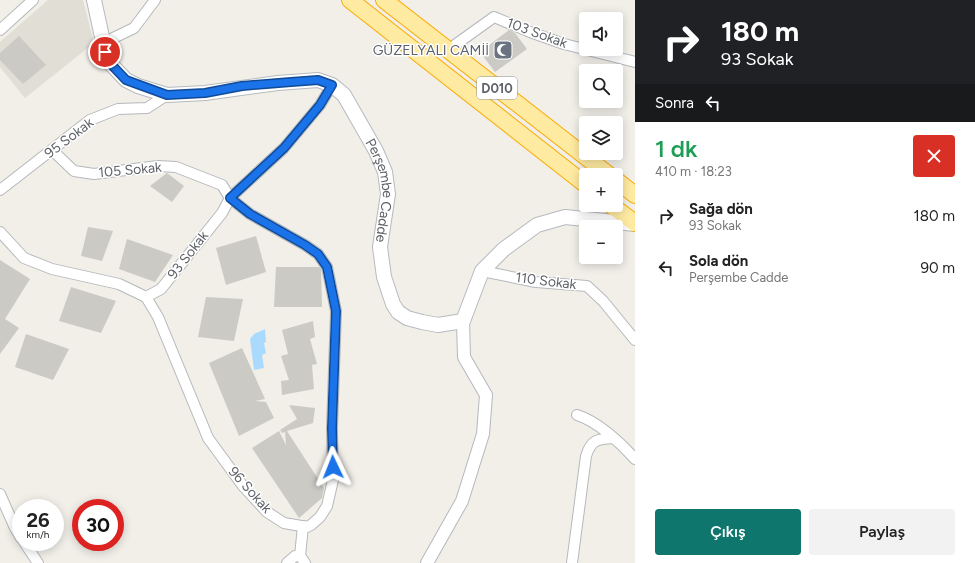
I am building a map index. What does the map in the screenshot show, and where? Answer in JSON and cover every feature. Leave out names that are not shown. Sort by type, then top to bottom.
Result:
[{"type":"highway","points":[[350,0],[579,180]]},
{"type":"highway","name":"D010","points":[[384,0],[600,168]]},
{"type":"highway","points":[[623,185],[632,192]]},
{"type":"highway","points":[[620,212],[635,224]]},
{"type":"main road","points":[[94,0],[107,60],[126,80],[167,95],[318,80],[332,85]]},
{"type":"main road","name":"Perşembe Cadde","points":[[332,85],[344,95],[376,151],[385,172],[388,194],[380,247],[384,277],[393,304],[398,312],[407,318],[422,322],[438,325],[463,321]]},
{"type":"main road","points":[[463,321],[482,270],[504,249],[537,225],[551,219],[565,217],[635,224]]},
{"type":"street","points":[[0,30],[33,0]]},
{"type":"street","points":[[103,43],[134,28],[155,0]]},
{"type":"street","name":"103 Sokak","points":[[448,50],[494,17],[564,44],[635,62]]},
{"type":"street","name":"93 Sokak","points":[[146,296],[162,289],[222,213],[230,198],[284,148],[320,105],[332,85]]},
{"type":"street","name":"95 Sokak","points":[[0,190],[90,120],[118,109],[147,108],[167,95]]},
{"type":"street","name":"105 Sokak","points":[[52,150],[74,171],[94,174],[158,166],[176,167],[222,185],[230,198]]},
{"type":"street","points":[[230,198],[250,214],[318,254],[327,267],[336,311],[332,428],[333,480],[327,506],[320,518],[311,525],[303,526],[302,559],[295,556],[287,563]]},
{"type":"street","points":[[0,232],[24,258],[52,269],[120,284],[146,296]]},
{"type":"street","name":"110 Sokak","points":[[482,270],[536,282],[588,286],[603,301],[635,340]]},
{"type":"street","name":"96 Sokak","points":[[146,296],[158,316],[208,438],[243,486],[267,512],[284,523],[303,526]]},
{"type":"street","points":[[426,563],[462,501],[483,434],[486,395],[464,357],[463,321]]},
{"type":"street","points":[[577,414],[586,418],[613,438],[635,459]]},
{"type":"street","points":[[572,563],[586,456],[589,447],[598,439],[613,438]]},
{"type":"street","points":[[0,494],[12,521]]},
{"type":"street","points":[[30,551],[38,563]]},
{"type":"shaded area","points":[[48,0],[83,0],[94,43],[25,98],[0,67],[0,42]]},
{"type":"water","points":[[265,329],[266,342],[264,343],[266,353],[262,355],[264,368],[254,370],[250,339],[254,334]]},
{"type":"building","name":"GÜZELYALI CAMİİ","points":[[509,30],[515,33],[527,49],[495,72],[480,52]]},
{"type":"building","points":[[19,36],[46,65],[23,84],[0,60],[0,53]]},
{"type":"building","points":[[167,173],[184,186],[172,202],[150,186]]},
{"type":"building","points":[[88,227],[113,231],[102,261],[81,256]]},
{"type":"building","points":[[256,236],[266,272],[226,285],[216,248]]},
{"type":"building","points":[[127,239],[173,255],[155,282],[119,269]]},
{"type":"building","points":[[0,260],[30,279],[5,319],[19,328],[0,354]]},
{"type":"building","points":[[276,267],[319,267],[321,269],[322,307],[274,307]]},
{"type":"building","points":[[71,287],[116,301],[101,333],[59,321]]},
{"type":"building","points":[[206,297],[243,299],[234,341],[198,337]]},
{"type":"building","points":[[313,321],[315,337],[310,339],[317,364],[312,365],[314,389],[282,395],[281,381],[289,380],[281,356],[288,354],[282,330]]},
{"type":"building","points":[[26,334],[69,349],[53,380],[15,367]]},
{"type":"building","points":[[242,348],[265,399],[255,401],[266,402],[274,418],[239,436],[209,363]]},
{"type":"building","points":[[289,405],[315,408],[313,423],[287,431],[324,488],[322,498],[299,518],[252,448],[279,431],[286,445],[285,432],[282,433],[280,430],[297,419]]},
{"type":"place","name":"GÜZELYALI CAMİİ","points":[[503,50]]},
{"type":"route","points":[[105,52],[107,60],[126,80],[138,86],[167,95],[205,93],[242,86],[318,80],[332,85],[320,105],[284,148],[230,198],[250,214],[318,254],[327,267],[336,311],[332,428],[333,467]]}]
